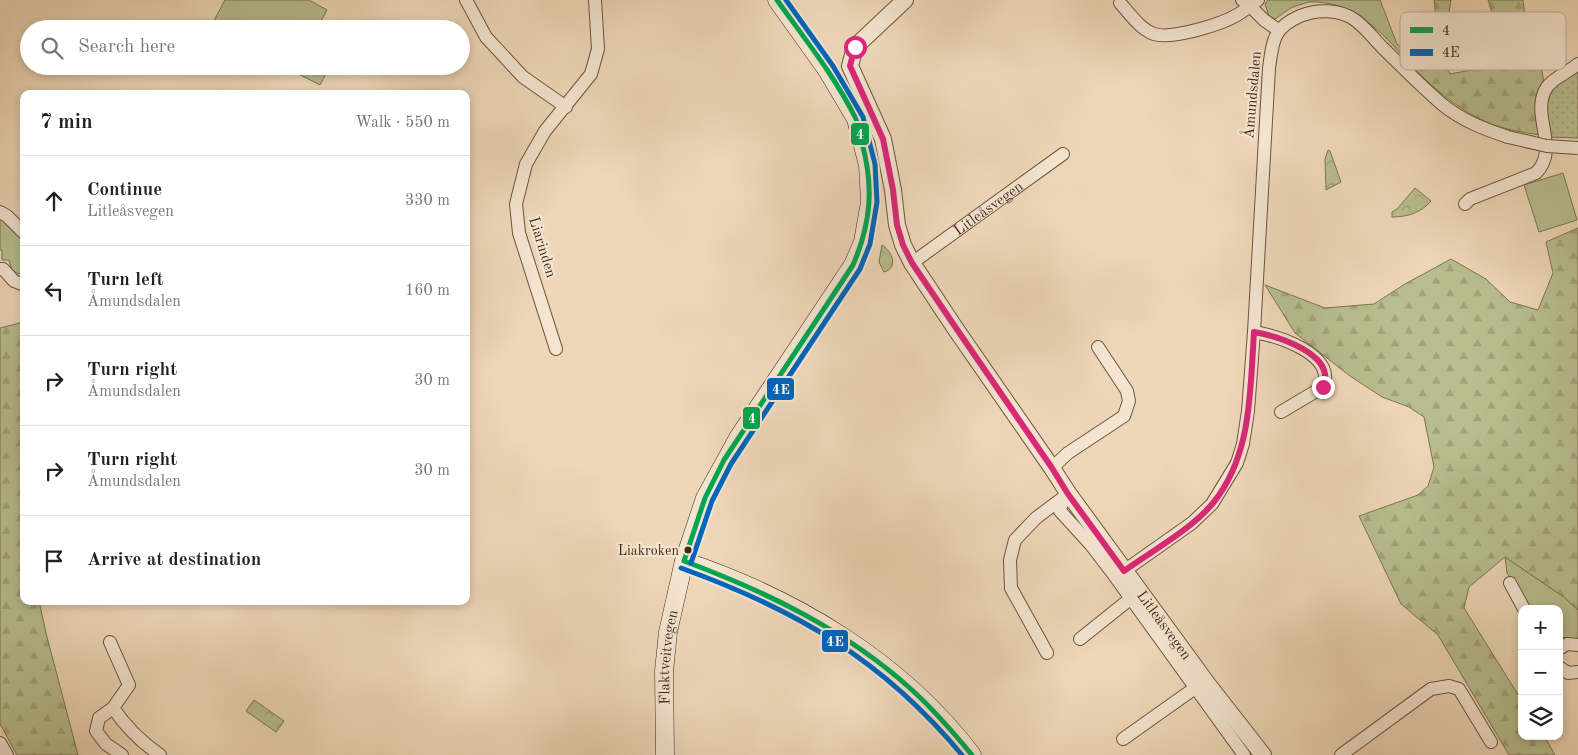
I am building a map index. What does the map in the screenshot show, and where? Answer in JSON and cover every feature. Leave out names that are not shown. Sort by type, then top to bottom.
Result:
[{"type":"main road","name":"Flaktveitvegen","points":[[665,755],[664,671],[668,632],[684,561],[704,498],[724,460],[853,265],[863,242],[870,202],[868,165],[856,119],[827,70],[778,0]]},
{"type":"main road","points":[[684,561],[761,591],[797,609],[849,640],[916,694],[956,734],[972,755]]},
{"type":"street","points":[[466,0],[486,37],[524,77],[566,106]]},
{"type":"street","name":"Liarinden","points":[[556,349],[519,233],[516,204],[526,164],[545,131],[591,74],[598,49],[595,0]]},
{"type":"street","name":"Litleåsvegen","points":[[905,0],[855,47],[850,66],[883,139],[893,190],[897,225],[903,245],[912,263],[1068,494],[1209,686],[1263,755]]},
{"type":"street","points":[[1120,3],[1138,23],[1156,35],[1190,32],[1236,16],[1250,2],[1264,20],[1278,30],[1289,21],[1308,13],[1331,10],[1354,19],[1400,65]]},
{"type":"street","name":"Åmundsdalen","points":[[1124,571],[1192,523],[1212,504],[1237,463],[1243,444],[1248,411],[1254,332],[1269,68],[1278,30]]},
{"type":"street","points":[[1464,204],[1470,199],[1536,173],[1543,166],[1546,154],[1546,136],[1541,101],[1546,88],[1554,79],[1567,73],[1578,64]]},
{"type":"street","points":[[1405,70],[1444,105],[1478,127],[1508,137],[1547,146],[1578,148]]},
{"type":"street","name":"Litleåsvegen","points":[[912,263],[1064,154]]},
{"type":"street","points":[[0,212],[8,216],[20,229]]},
{"type":"street","points":[[0,270],[3,269],[19,283]]},
{"type":"street","points":[[1254,332],[1273,336],[1304,349],[1318,361],[1324,374],[1326,381],[1323,387],[1280,412]]},
{"type":"street","points":[[1052,468],[1068,453],[1124,416],[1129,401],[1128,390],[1098,347]]},
{"type":"street","points":[[1047,653],[1011,588],[1010,560],[1015,540],[1036,518],[1068,494]]},
{"type":"street","name":"Litleåsvegen","points":[[1068,494],[1060,506],[1060,511],[1090,545],[1244,755]]},
{"type":"street","points":[[1510,583],[1522,605]]},
{"type":"street","name":"Litleåsvegen","points":[[1080,639],[1130,599]]},
{"type":"street","points":[[110,642],[129,685],[113,708],[99,718],[96,731],[106,744],[122,755]]},
{"type":"street","points":[[1563,646],[1567,644],[1578,645]]},
{"type":"street","points":[[1563,670],[1568,673],[1578,672]]},
{"type":"street","points":[[1341,755],[1430,689],[1449,686],[1459,689],[1492,742]]},
{"type":"street","points":[[1123,739],[1195,688]]},
{"type":"street","points":[[113,708],[126,726],[148,747],[160,755]]},
{"type":"street","points":[[0,743],[7,755]]},
{"type":"green space","points":[[225,0],[309,0],[327,10],[322,20],[214,20]]},
{"type":"green space","points":[[1268,0],[1380,0],[1397,44],[1400,46],[1400,53],[1383,35],[1361,17],[1337,6],[1309,2],[1293,7],[1275,19],[1269,16],[1265,4]]},
{"type":"green space","points":[[1434,0],[1451,0],[1449,12],[1435,12]]},
{"type":"green space","points":[[1488,0],[1523,0],[1524,12],[1492,12]]},
{"type":"green space","points":[[1578,69],[1578,138],[1548,137],[1546,109],[1552,86]]},
{"type":"green space","points":[[1416,70],[1449,70],[1450,74],[1472,70],[1542,70],[1544,83],[1540,135],[1494,125],[1481,119],[1455,104]]},
{"type":"green space","points":[[301,75],[325,75],[320,85]]},
{"type":"green space","points":[[1328,150],[1341,182],[1326,190],[1325,159]]},
{"type":"green space","points":[[1563,173],[1577,220],[1539,232],[1524,185]]},
{"type":"green space","points":[[1415,188],[1431,201],[1423,209],[1403,216],[1392,217],[1392,212],[1397,209]]},
{"type":"green space","points":[[0,217],[20,238],[20,273],[12,270],[9,260],[2,260],[2,250],[0,250]]},
{"type":"green space","points":[[1578,228],[1578,610],[1564,597],[1505,557],[1469,587],[1464,608],[1518,695],[1518,740],[1546,740],[1555,755],[1509,755],[1438,635],[1401,604],[1359,516],[1418,495],[1428,486],[1434,467],[1424,417],[1409,407],[1382,397],[1350,376],[1295,333],[1265,285],[1325,308],[1374,304],[1405,284],[1451,259],[1486,279],[1510,302],[1538,310],[1553,273],[1546,242]]},
{"type":"green space","points":[[882,245],[889,251],[893,263],[889,270],[884,272],[879,262]]},
{"type":"green space","points":[[20,323],[20,605],[40,605],[78,755],[17,755],[0,724],[0,328]]},
{"type":"green space","points":[[1505,557],[1564,597],[1578,610],[1578,641],[1563,637],[1563,605],[1527,605],[1507,573]]},
{"type":"green space","points":[[254,700],[284,721],[276,732],[246,711]]},
{"type":"transit line","name":"4","points":[[684,561],[705,498],[724,460],[853,265],[867,220],[869,205],[868,175],[856,120],[847,101],[828,72],[777,0]]},
{"type":"transit line","name":"4E","points":[[691,563],[712,501],[731,464],[860,269],[870,244],[877,202],[875,164],[863,117],[833,66],[786,0]]},
{"type":"transit line","name":"4","points":[[684,561],[775,600],[833,631],[860,649],[912,690],[943,721],[972,755]]},
{"type":"transit line","name":"4E","points":[[681,568],[763,602],[835,642],[869,665],[901,692],[932,721],[962,755]]},
{"type":"place","name":"Liakroken","points":[[688,550]]},
{"type":"route","points":[[855,47],[850,66],[883,139],[893,190],[897,225],[903,245],[912,263],[1068,494],[1124,571],[1192,523],[1212,504],[1237,463],[1243,444],[1248,411],[1254,332],[1273,336],[1304,349],[1318,361],[1326,381],[1323,387]]}]
